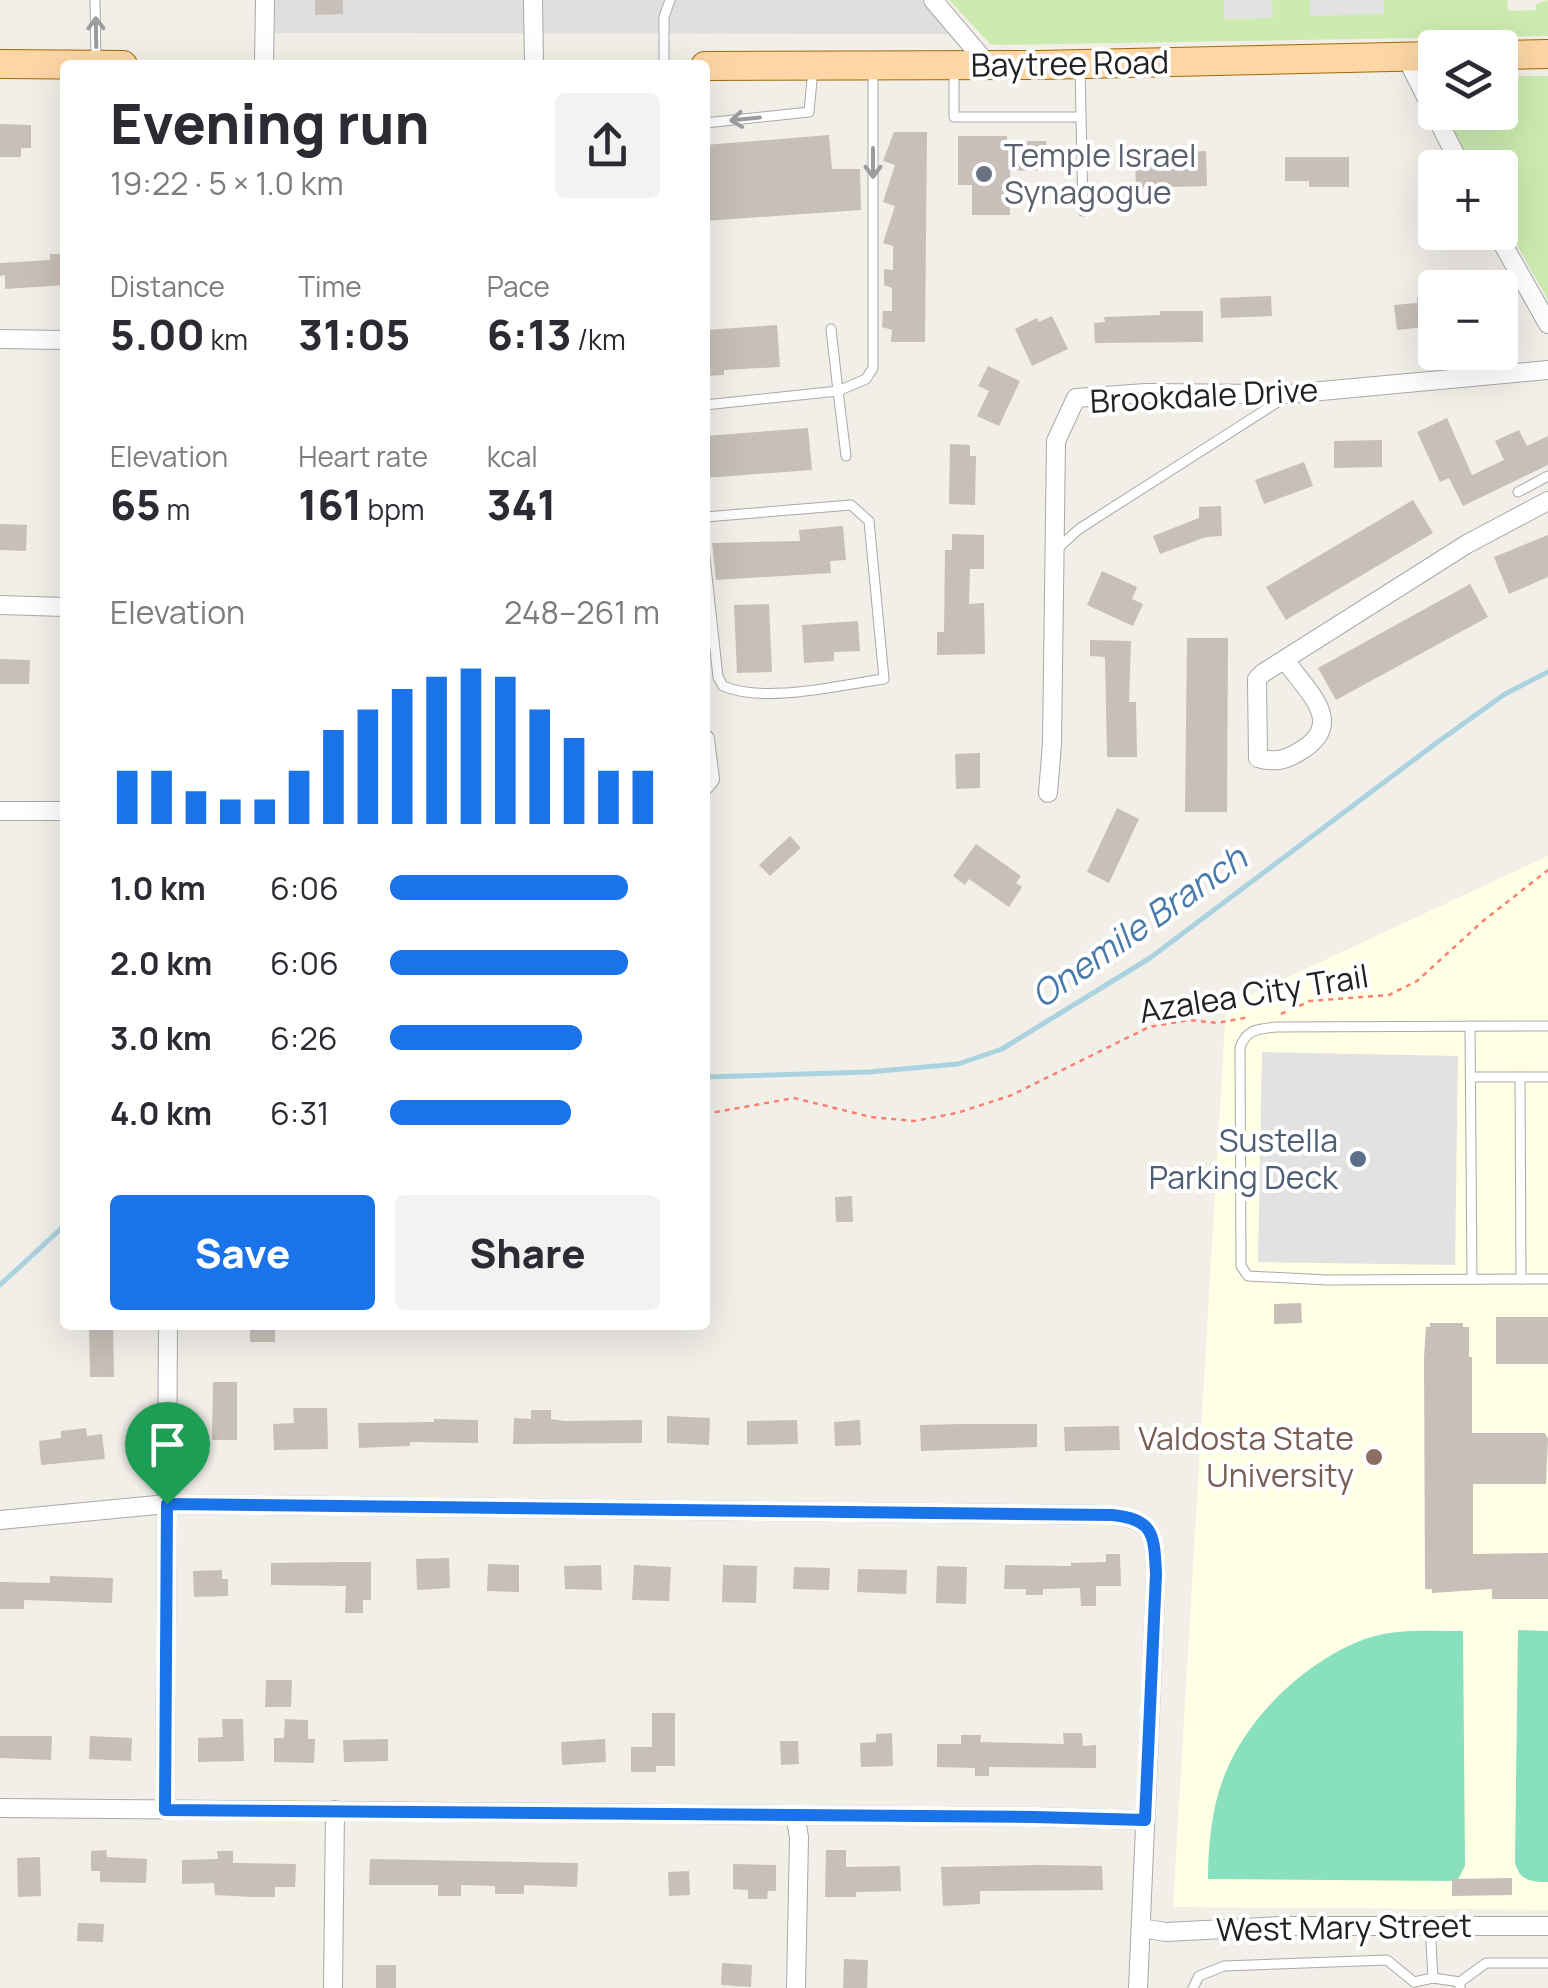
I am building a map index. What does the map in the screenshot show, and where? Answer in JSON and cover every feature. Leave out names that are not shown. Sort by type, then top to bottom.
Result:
[{"type":"main road","points":[[1518,55],[1548,54]]},
{"type":"main road","name":"Baytree Road","points":[[710,66],[988,66],[1418,56]]},
{"type":"main road","points":[[0,64],[60,65]]},
{"type":"street","points":[[264,60],[265,0]]},
{"type":"street","points":[[533,0],[534,60]]},
{"type":"street","points":[[934,0],[988,66]]},
{"type":"street","points":[[1406,56],[1453,150]]},
{"type":"street","points":[[1506,250],[1548,324]]},
{"type":"street","points":[[0,340],[60,340]]},
{"type":"street","name":"Brookdale Drive","points":[[1048,794],[1056,441],[1076,398],[1146,393],[1289,394],[1548,370]]},
{"type":"street","points":[[1286,661],[1323,715],[1324,727],[1318,740],[1287,759],[1272,762],[1258,758],[1257,679],[1467,544],[1548,501]]},
{"type":"street","points":[[0,605],[60,606]]},
{"type":"street","points":[[0,811],[60,812]]},
{"type":"street","points":[[165,1810],[168,1330]]},
{"type":"street","points":[[0,1520],[167,1504],[1018,1514],[1124,1516],[1140,1521],[1154,1536],[1156,1574],[1138,1988]]},
{"type":"street","points":[[0,1808],[1145,1820]]},
{"type":"street","points":[[334,1988],[335,1810]]},
{"type":"street","points":[[796,1815],[796,1988]]},
{"type":"street","name":"West Mary Street","points":[[1141,1928],[1166,1932],[1548,1926]]},
{"type":"lane","points":[[96,0],[96,60]]},
{"type":"lane","points":[[664,60],[664,17],[670,0]]},
{"type":"lane","points":[[1080,64],[1083,211]]},
{"type":"lane","points":[[710,122],[809,112],[814,66]]},
{"type":"lane","points":[[710,404],[838,391],[866,379],[872,368],[872,66]]},
{"type":"lane","points":[[954,66],[954,117],[1081,117]]},
{"type":"lane","points":[[831,329],[846,456]]},
{"type":"lane","points":[[1054,552],[1080,529],[1289,394]]},
{"type":"lane","points":[[1518,492],[1548,476]]},
{"type":"lane","points":[[710,517],[851,506],[863,514],[869,521],[884,678],[786,692],[744,692],[722,686],[710,603]]},
{"type":"lane","points":[[1548,1026],[1276,1026],[1253,1029],[1243,1038],[1240,1048],[1241,1266],[1248,1276],[1327,1280],[1548,1279]]},
{"type":"lane","points":[[1470,1026],[1472,1279]]},
{"type":"lane","points":[[1471,1077],[1548,1076]]},
{"type":"lane","points":[[1520,1077],[1521,1279]]},
{"type":"lane","points":[[1430,1925],[1433,1978]]},
{"type":"lane","points":[[1194,1988],[1199,1976],[1224,1966],[1387,1960],[1413,1985],[1433,1978],[1460,1985],[1486,1963],[1548,1963]]},
{"type":"path","name":"Azalea City Trail","points":[[1281,1014],[1310,1001],[1389,996],[1417,981],[1483,921],[1548,870]]},
{"type":"path","name":"Azalea City Trail","points":[[710,1113],[794,1098],[886,1118],[914,1120],[957,1114],[1012,1095],[1148,1028],[1189,1020],[1218,1022],[1248,1017]]},
{"type":"shaded area","points":[[275,0],[922,0],[951,34],[274,33]]},
{"type":"shaded area","points":[[1224,0],[1272,0],[1273,18],[1224,19]]},
{"type":"shaded area","points":[[1310,0],[1384,0],[1384,14],[1310,16]]},
{"type":"shaded area","name":"Valdosta State University","points":[[1548,856],[1548,1910],[1173,1907],[1226,1006]]},
{"type":"shaded area","name":"Sustella Parking Deck","points":[[1262,1052],[1458,1056],[1455,1265],[1258,1262]]},
{"type":"green space","points":[[949,0],[1224,0],[1225,19],[1272,18],[1272,0],[1310,0],[1311,15],[1384,14],[1384,0],[1507,0],[1508,11],[1536,10],[1536,4],[1548,0],[1548,36],[1518,36],[1518,30],[1418,30],[1418,38],[990,44]]},
{"type":"green space","points":[[1518,76],[1548,76],[1548,300],[1518,247],[1518,150],[1463,150],[1452,130],[1518,130]]},
{"type":"green space","points":[[1518,1630],[1548,1631],[1548,1882],[1527,1879],[1515,1862]]},
{"type":"green space","points":[[1463,1631],[1465,1866],[1458,1879],[1208,1879],[1212,1825],[1225,1774],[1249,1731],[1282,1693],[1322,1661],[1365,1639],[1401,1632]]},
{"type":"building","points":[[315,0],[343,0],[343,14],[315,15]]},
{"type":"building","points":[[0,124],[31,125],[31,148],[21,148],[21,157],[0,157]]},
{"type":"building","points":[[894,132],[927,132],[925,342],[891,342],[892,330],[882,327],[883,311],[892,311],[892,288],[884,285],[884,269],[893,270],[893,246],[883,243],[895,206],[883,202],[895,165],[883,161]]},
{"type":"building","points":[[829,135],[832,169],[860,169],[861,210],[710,221],[710,145]]},
{"type":"building","name":"Temple Israel Synagogue","points":[[958,136],[1046,141],[1046,170],[1010,171],[1010,215],[972,215],[972,185],[958,185]]},
{"type":"building","points":[[1206,151],[1207,186],[1136,188],[1135,161],[1189,160],[1189,152]]},
{"type":"building","points":[[1285,157],[1349,157],[1349,187],[1309,187],[1309,181],[1285,181]]},
{"type":"building","points":[[50,254],[60,254],[60,285],[5,289],[0,263],[50,260]]},
{"type":"building","points":[[1271,296],[1272,316],[1221,318],[1220,298]]},
{"type":"building","points":[[1417,297],[1418,328],[1397,330],[1394,305],[1417,303]]},
{"type":"building","points":[[1160,311],[1203,311],[1203,342],[1095,343],[1094,323],[1105,322],[1104,317],[1160,315]]},
{"type":"building","points":[[1052,316],[1068,349],[1032,366],[1015,329],[1037,318],[1039,322]]},
{"type":"building","points":[[777,325],[780,367],[724,370],[724,375],[710,376],[710,330]]},
{"type":"building","points":[[988,366],[1020,381],[999,426],[977,416],[989,391],[978,386]]},
{"type":"building","points":[[1447,418],[1472,475],[1504,460],[1495,441],[1519,430],[1527,446],[1548,436],[1548,465],[1463,506],[1449,478],[1440,482],[1417,432]]},
{"type":"building","points":[[808,428],[812,470],[710,478],[710,436]]},
{"type":"building","points":[[1382,440],[1382,467],[1334,468],[1334,441]]},
{"type":"building","points":[[950,444],[970,445],[970,456],[976,456],[975,505],[949,504]]},
{"type":"building","points":[[1304,462],[1313,486],[1264,504],[1255,480]]},
{"type":"building","points":[[1413,500],[1433,533],[1286,620],[1266,587]]},
{"type":"building","points":[[1221,506],[1222,536],[1206,537],[1160,554],[1153,536],[1199,518],[1199,507]]},
{"type":"building","points":[[0,524],[27,525],[26,551],[0,550]]},
{"type":"building","points":[[843,526],[846,560],[830,561],[831,573],[716,580],[712,543],[800,541],[799,530]]},
{"type":"building","points":[[952,534],[984,535],[984,569],[970,569],[969,604],[984,603],[985,654],[937,655],[937,632],[944,632],[945,550],[952,550]]},
{"type":"building","points":[[1548,535],[1548,577],[1509,594],[1494,557]]},
{"type":"building","points":[[1102,571],[1137,587],[1132,599],[1143,604],[1133,626],[1087,605]]},
{"type":"building","points":[[1470,584],[1488,617],[1336,700],[1318,668]]},
{"type":"building","points":[[769,604],[772,672],[737,673],[734,605]]},
{"type":"building","points":[[858,621],[860,651],[834,652],[834,661],[804,663],[802,625]]},
{"type":"building","points":[[1187,638],[1228,638],[1227,812],[1185,812]]},
{"type":"building","points":[[1090,640],[1131,641],[1129,702],[1136,702],[1137,757],[1107,757],[1105,657],[1090,656]]},
{"type":"building","points":[[0,659],[30,660],[29,684],[0,684]]},
{"type":"building","points":[[980,753],[980,788],[956,789],[955,754]]},
{"type":"building","points":[[1117,808],[1139,819],[1109,883],[1087,872]]},
{"type":"building","points":[[790,836],[801,848],[770,876],[759,865]]},
{"type":"building","points":[[976,844],[1021,876],[1016,883],[1022,887],[1009,907],[969,879],[965,885],[953,876]]},
{"type":"building","points":[[852,1196],[853,1222],[836,1222],[835,1197]]},
{"type":"building","points":[[1301,1303],[1302,1323],[1274,1324],[1274,1304]]},
{"type":"building","points":[[1496,1317],[1548,1317],[1548,1364],[1496,1364]]},
{"type":"building","points":[[1430,1323],[1463,1323],[1463,1327],[1469,1327],[1472,1433],[1545,1433],[1548,1439],[1546,1484],[1473,1484],[1473,1554],[1548,1553],[1548,1599],[1492,1599],[1492,1589],[1432,1593],[1432,1589],[1425,1589],[1424,1357],[1426,1327]]},
{"type":"building","points":[[89,1330],[113,1330],[114,1377],[90,1377]]},
{"type":"building","points":[[250,1330],[275,1330],[275,1342],[250,1342]]},
{"type":"building","points":[[213,1382],[237,1382],[237,1440],[212,1440]]},
{"type":"building","points":[[293,1408],[327,1408],[328,1449],[274,1450],[273,1424],[294,1423]]},
{"type":"building","points":[[531,1410],[551,1410],[551,1419],[565,1421],[642,1420],[642,1443],[513,1444],[514,1418],[531,1419]]},
{"type":"building","points":[[667,1416],[710,1418],[709,1445],[667,1443]]},
{"type":"building","points":[[478,1420],[478,1443],[410,1442],[410,1446],[359,1448],[358,1423]]},
{"type":"building","points":[[797,1420],[798,1444],[747,1445],[747,1421]]},
{"type":"building","points":[[860,1420],[861,1445],[835,1446],[834,1422]]},
{"type":"building","points":[[1037,1424],[1037,1447],[921,1451],[920,1425]]},
{"type":"building","points":[[1119,1426],[1120,1450],[1065,1451],[1064,1427]]},
{"type":"building","points":[[86,1428],[87,1436],[102,1434],[105,1459],[41,1465],[39,1441],[61,1438],[61,1431]]},
{"type":"building","points":[[1106,1554],[1120,1554],[1121,1586],[1096,1586],[1096,1606],[1081,1606],[1080,1588],[1043,1589],[1043,1595],[1026,1595],[1026,1589],[1004,1589],[1005,1565],[1071,1566],[1106,1562]]},
{"type":"building","points":[[449,1558],[450,1588],[417,1590],[416,1559]]},
{"type":"building","points":[[371,1562],[371,1600],[363,1600],[363,1613],[345,1613],[346,1586],[271,1585],[271,1563]]},
{"type":"building","points":[[488,1564],[519,1565],[519,1592],[487,1591]]},
{"type":"building","points":[[601,1565],[602,1590],[565,1589],[564,1566]]},
{"type":"building","points":[[634,1565],[671,1567],[669,1601],[632,1600]]},
{"type":"building","points":[[723,1565],[757,1566],[756,1603],[722,1602]]},
{"type":"building","points":[[937,1566],[967,1567],[966,1604],[936,1603]]},
{"type":"building","points":[[794,1567],[830,1568],[829,1590],[793,1589]]},
{"type":"building","points":[[858,1569],[907,1570],[906,1594],[857,1592]]},
{"type":"building","points":[[222,1570],[222,1579],[228,1579],[228,1596],[194,1597],[193,1571]]},
{"type":"building","points":[[50,1576],[113,1578],[112,1603],[24,1600],[24,1609],[0,1609],[0,1582],[50,1583]]},
{"type":"building","points":[[266,1680],[292,1680],[291,1707],[265,1707]]},
{"type":"building","points":[[652,1713],[675,1713],[675,1766],[656,1766],[656,1772],[631,1772],[631,1747],[652,1747]]},
{"type":"building","points":[[222,1719],[243,1719],[244,1761],[198,1762],[198,1738],[223,1737]]},
{"type":"building","points":[[285,1719],[308,1720],[308,1739],[315,1739],[314,1763],[274,1762],[274,1738],[284,1738]]},
{"type":"building","points":[[892,1733],[893,1766],[861,1767],[860,1743],[876,1742],[876,1734]]},
{"type":"building","points":[[1063,1733],[1082,1733],[1083,1746],[1096,1745],[1096,1768],[989,1767],[989,1776],[975,1776],[975,1768],[937,1767],[937,1744],[961,1744],[961,1735],[981,1735],[980,1742],[1064,1744]]},
{"type":"building","points":[[0,1736],[52,1736],[51,1760],[0,1758]]},
{"type":"building","points":[[90,1736],[132,1738],[131,1761],[89,1759]]},
{"type":"building","points":[[388,1739],[388,1761],[344,1762],[343,1740]]},
{"type":"building","points":[[605,1739],[606,1762],[562,1765],[561,1742]]},
{"type":"building","points":[[780,1741],[798,1741],[799,1764],[781,1765]]},
{"type":"building","points":[[106,1850],[107,1857],[147,1859],[146,1883],[100,1882],[100,1871],[91,1871],[91,1851]]},
{"type":"building","points":[[826,1850],[846,1850],[846,1867],[900,1866],[901,1891],[825,1897]]},
{"type":"building","points":[[217,1851],[233,1851],[233,1863],[296,1864],[295,1887],[275,1887],[275,1897],[253,1897],[215,1895],[214,1883],[182,1884],[182,1860],[218,1859]]},
{"type":"building","points":[[40,1857],[41,1896],[18,1897],[17,1858]]},
{"type":"building","points":[[370,1859],[578,1863],[577,1887],[524,1885],[524,1894],[495,1894],[495,1886],[461,1885],[461,1896],[438,1896],[438,1885],[369,1885]]},
{"type":"building","points":[[733,1864],[776,1865],[776,1891],[768,1891],[767,1899],[748,1899],[748,1890],[733,1889]]},
{"type":"building","points":[[1102,1866],[1103,1890],[980,1891],[980,1904],[943,1906],[941,1867]]},
{"type":"building","points":[[689,1871],[690,1895],[669,1896],[668,1872]]},
{"type":"building","points":[[1512,1878],[1512,1895],[1452,1896],[1452,1879]]},
{"type":"building","points":[[78,1923],[104,1924],[103,1942],[77,1941]]},
{"type":"building","points":[[844,1959],[868,1960],[867,1988],[843,1988]]},
{"type":"building","points":[[722,1963],[752,1965],[751,1987],[721,1985]]},
{"type":"building","points":[[376,1965],[396,1965],[396,1988],[376,1988]]},
{"type":"waterway","name":"Onemile Branch","points":[[710,1077],[869,1072],[958,1064],[1002,1049],[1150,958],[1435,744],[1505,694],[1548,672]]},
{"type":"waterway","name":"Onemile Branch","points":[[0,1285],[60,1230]]},
{"type":"place","name":"Temple Israel Synagogue","points":[[984,174]]},
{"type":"place","name":"Sustella Parking Deck","points":[[1358,1159]]},
{"type":"place","name":"Valdosta State University","points":[[1374,1457]]},
{"type":"route","points":[[167,1504],[1112,1515],[1140,1521],[1154,1536],[1156,1574],[1145,1820],[165,1810],[167,1504]]}]
